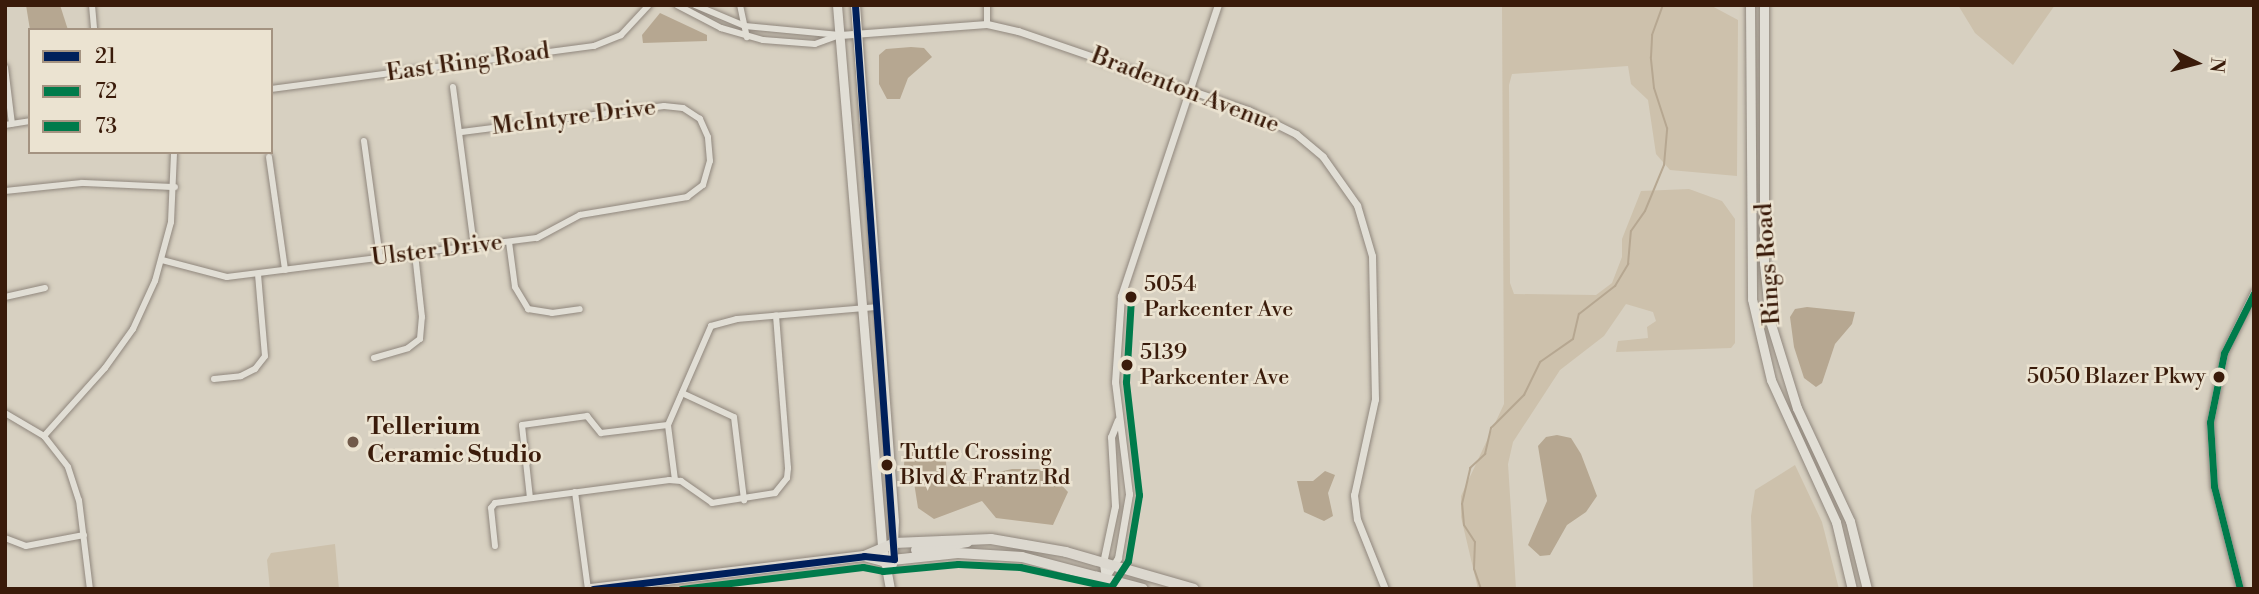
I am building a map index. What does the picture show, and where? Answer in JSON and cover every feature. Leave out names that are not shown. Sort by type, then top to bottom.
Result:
[{"type":"main road","points":[[837,5],[865,307],[882,545],[890,558]]},
{"type":"main road","points":[[855,5],[894,543],[890,558],[890,589]]},
{"type":"main road","name":"Rings Road","points":[[1750,5],[1752,299],[1771,380],[1836,522],[1852,589]]},
{"type":"main road","name":"Rings Road","points":[[1764,5],[1763,262],[1770,321],[1797,408],[1850,520],[1867,589]]},
{"type":"main road","points":[[890,558],[985,538]]},
{"type":"main road","points":[[864,556],[882,545],[894,543],[985,538],[1025,543],[1194,589]]},
{"type":"main road","points":[[589,589],[864,556],[890,558],[990,553],[1143,589]]},
{"type":"street","points":[[92,5],[93,28]]},
{"type":"street","name":"East Ring Road","points":[[273,89],[594,46],[621,35],[649,5]]},
{"type":"street","name":"Bradenton Avenue","points":[[677,5],[747,37],[815,44],[857,33],[987,24],[1018,31],[1248,110],[1296,134],[1342,180],[1366,227],[1374,275],[1375,399],[1354,495],[1357,519],[1385,589]]},
{"type":"street","name":"Bradenton Avenue","points":[[695,5],[745,26],[840,36]]},
{"type":"street","points":[[740,5],[747,37]]},
{"type":"street","points":[[987,5],[987,24]]},
{"type":"street","points":[[1105,578],[1115,567],[1129,494],[1124,437],[1118,420],[1114,356],[1121,296],[1218,5]]},
{"type":"street","points":[[5,67],[8,125],[28,121]]},
{"type":"street","points":[[453,87],[474,246]]},
{"type":"street","name":"McIntyre Drive","points":[[460,132],[664,106],[683,108],[700,119],[708,137],[710,161],[703,185]]},
{"type":"street","points":[[364,141],[380,258]]},
{"type":"street","points":[[44,436],[105,368],[132,329],[162,260],[174,187],[174,154]]},
{"type":"street","points":[[269,157],[285,270]]},
{"type":"street","points":[[5,191],[82,183],[174,187]]},
{"type":"street","name":"Ulster Drive","points":[[162,260],[222,277],[509,242],[537,238],[580,215],[687,197],[703,185]]},
{"type":"street","points":[[509,242],[515,287],[528,309],[552,313],[580,309]]},
{"type":"street","points":[[374,358],[408,348],[420,338],[422,317],[415,254]]},
{"type":"street","points":[[214,379],[241,376],[255,369],[265,356],[258,274]]},
{"type":"street","points":[[5,297],[45,289]]},
{"type":"street","points":[[2240,589],[2214,486],[2210,422],[2224,353],[2254,292]]},
{"type":"street","points":[[675,480],[668,425],[711,326],[776,315],[878,307]]},
{"type":"street","points":[[495,546],[491,506],[530,498],[675,480],[712,503],[766,497],[781,488],[788,468],[776,315]]},
{"type":"street","points":[[681,393],[734,417],[744,500]]},
{"type":"street","points":[[5,413],[44,436],[75,483],[90,589]]},
{"type":"street","points":[[530,498],[522,425],[587,416],[601,433],[668,425]]},
{"type":"street","points":[[1105,578],[1103,563],[1113,526],[1111,437],[1118,420]]},
{"type":"street","points":[[575,492],[589,589]]},
{"type":"street","points":[[5,538],[26,546],[84,535]]},
{"type":"shaded area","points":[[26,5],[60,5],[67,28],[30,28]]},
{"type":"shaded area","points":[[1502,5],[1710,5],[1738,20],[1737,176],[1670,170],[1656,154],[1648,100],[1631,84],[1628,66],[1512,74],[1509,85],[1510,283],[1514,294],[1596,295],[1612,283],[1622,257],[1622,239],[1641,191],[1689,189],[1722,201],[1735,219],[1735,343],[1731,348],[1616,352],[1618,341],[1648,338],[1647,327],[1656,321],[1653,312],[1626,304],[1604,336],[1560,370],[1513,442],[1508,464],[1516,589],[1478,589],[1461,517],[1461,496],[1504,404]]},
{"type":"shaded area","points":[[1958,5],[2055,5],[2013,65],[1975,33]]},
{"type":"shaded area","points":[[660,13],[707,35],[707,41],[643,43],[642,35]]},
{"type":"shaded area","points":[[924,48],[932,57],[908,78],[900,99],[887,99],[879,84],[879,55],[886,49]]},
{"type":"shaded area","points":[[1807,307],[1855,312],[1852,324],[1835,344],[1822,383],[1816,387],[1804,378],[1794,347],[1790,317],[1795,309]]},
{"type":"shaded area","points":[[1557,435],[1571,438],[1581,454],[1597,496],[1586,512],[1567,525],[1550,555],[1540,556],[1528,545],[1547,501],[1538,446],[1546,437]]},
{"type":"shaded area","points":[[913,447],[940,453],[946,460],[947,483],[955,487],[970,482],[986,485],[999,472],[1012,469],[1038,469],[1052,475],[1068,492],[1053,525],[996,518],[982,501],[934,519],[918,508],[913,476],[904,465],[905,452]]},
{"type":"shaded area","points":[[1795,465],[1822,522],[1839,589],[1753,589],[1751,516],[1755,490]]},
{"type":"shaded area","points":[[1325,471],[1335,475],[1328,493],[1333,516],[1324,521],[1304,512],[1297,481],[1313,481]]},
{"type":"shaded area","points":[[335,544],[339,589],[270,589],[267,560],[271,553]]},
{"type":"waterway","points":[[1481,589],[1474,569],[1475,542],[1464,525],[1462,504],[1470,468],[1485,454],[1491,428],[1524,395],[1540,362],[1573,339],[1579,314],[1615,286],[1628,264],[1631,231],[1645,211],[1664,165],[1667,128],[1654,88],[1651,57],[1652,35],[1663,5]]},
{"type":"transit line","name":"21","points":[[593,589],[864,556],[894,559],[855,5]]},
{"type":"transit line","name":"73","points":[[2240,589],[2214,486],[2210,422],[2224,353],[2254,293]]},
{"type":"transit line","name":"72","points":[[681,589],[863,567],[883,571],[958,564],[1020,567],[1111,587],[1128,561],[1139,495],[1126,382],[1131,297]]},
{"type":"place","name":"5054 Parkcenter Ave","points":[[1131,297]]},
{"type":"place","name":"5139 Parkcenter Ave","points":[[1127,365]]},
{"type":"place","name":"5050 Blazer Pkwy","points":[[2219,377]]},
{"type":"place","name":"Tellerium Ceramic Studio","points":[[353,442]]},
{"type":"place","name":"Tuttle Crossing Blvd & Frantz Rd","points":[[887,465]]}]
